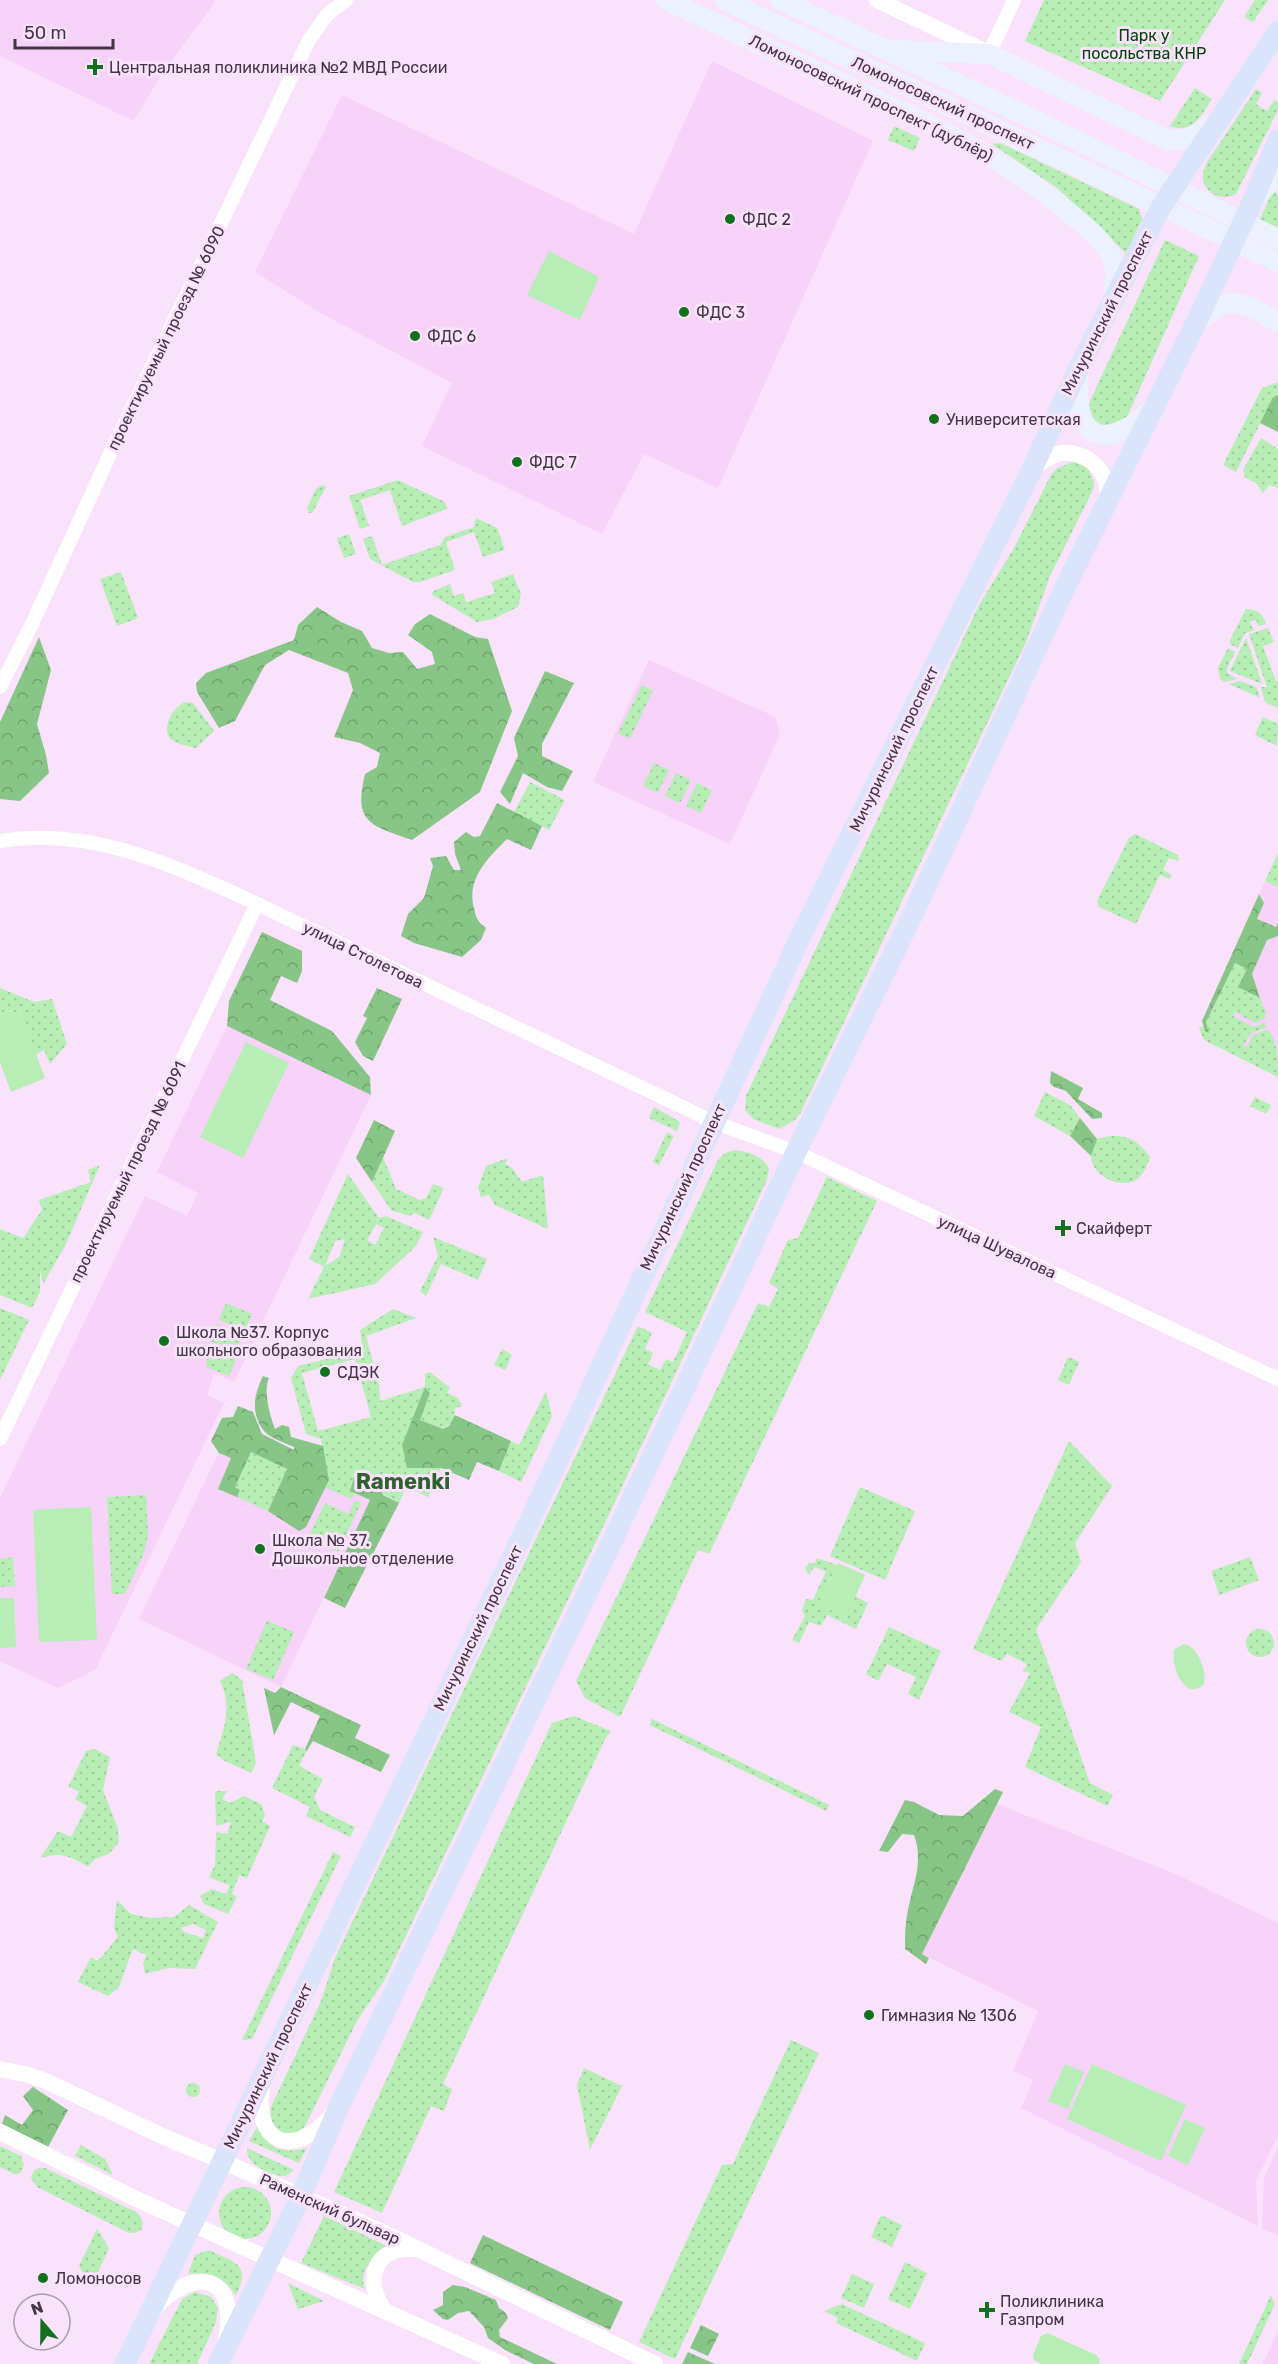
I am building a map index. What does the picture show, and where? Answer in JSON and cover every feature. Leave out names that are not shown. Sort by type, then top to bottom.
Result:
[{"type":"main road","name":"Ломоносовский проспект (дублёр)","points":[[666,0],[934,126],[1021,175],[1051,197],[1090,231],[1112,257],[1116,268],[1113,300]]},
{"type":"main road","name":"Ломоносовский проспект","points":[[724,0],[1208,229],[1232,246]]},
{"type":"main road","name":"Ломоносовский проспект","points":[[780,0],[1033,119],[1173,188],[1246,214]]},
{"type":"main road","name":"Мичуринский проспект","points":[[125,2364],[540,1499],[713,1122],[804,931],[1032,469],[1080,365],[1161,207],[1278,31]]},
{"type":"main road","points":[[885,50],[989,54],[1162,139],[1179,141],[1191,138],[1217,121]]},
{"type":"main road","points":[[934,126],[1048,152]]},
{"type":"main road","points":[[221,2358],[271,2259],[341,2102],[611,1543],[796,1152],[914,912],[1068,581],[1195,325],[1278,140]]},
{"type":"main road","points":[[1246,214],[1278,172]]},
{"type":"main road","points":[[1246,214],[1278,239]]},
{"type":"main road","points":[[1232,246],[1278,262]]},
{"type":"main road","points":[[1195,325],[1208,312],[1221,304],[1236,301],[1278,322]]},
{"type":"main road","points":[[1080,365],[1077,387],[1080,413],[1084,422],[1097,434],[1105,436],[1118,433],[1132,426],[1154,407]]},
{"type":"street","name":"проектируемый проезд № 6090","points":[[0,687],[309,40],[327,15],[346,0]]},
{"type":"street","points":[[877,0],[989,54],[1014,0]]},
{"type":"street","points":[[1032,469],[1046,458],[1059,453],[1073,453],[1087,458],[1098,467],[1106,479],[1109,493],[1107,503]]},
{"type":"street","points":[[0,832],[22,837]]},
{"type":"street","name":"улица Столетова","points":[[0,841],[22,837],[92,842],[112,845],[160,861],[257,904],[713,1122]]},
{"type":"street","name":"проектируемый проезд № 6091","points":[[0,1439],[257,904]]},
{"type":"street","name":"улица Шувалова","points":[[713,1122],[796,1152],[1278,1379]]},
{"type":"street","name":"Раменский бульвар","points":[[0,2069],[48,2082],[162,2136],[324,2205],[655,2364]]},
{"type":"street","points":[[265,2073],[261,2089],[261,2113],[270,2134],[278,2139],[289,2143],[317,2131],[341,2102]]},
{"type":"street","points":[[0,2132],[192,2224],[502,2364]]},
{"type":"street","points":[[385,2311],[376,2294],[374,2283],[374,2272],[378,2263],[393,2251],[417,2249]]},
{"type":"street","points":[[147,2317],[163,2300],[180,2287],[200,2281],[212,2284],[221,2290],[229,2308],[230,2321],[221,2358]]},
{"type":"shaded area","name":"Центральная поликлиника №2 МВД России","points":[[0,0],[214,0],[215,2],[159,78],[134,121],[0,56]]},
{"type":"shaded area","points":[[712,61],[873,141],[718,488],[644,454],[602,534],[422,446],[452,383],[319,312],[255,272],[342,95],[634,234]]},
{"type":"shaded area","points":[[649,660],[775,717],[780,734],[730,844],[593,782]]},
{"type":"shaded area","points":[[1278,853],[1278,1064],[1205,1031],[1202,1021]]},
{"type":"shaded area","name":"Школа №37. Корпус школьного образования","points":[[227,1026],[371,1095],[234,1382],[214,1373],[207,1395],[224,1403],[95,1670],[58,1688],[0,1661],[0,1498],[145,1196],[187,1216],[198,1193],[157,1172]]},
{"type":"shaded area","name":"Школа № 37. Дошкольное отделение","points":[[228,1433],[370,1500],[281,1687],[139,1619]]},
{"type":"shaded area","points":[[997,1804],[1171,1872],[1278,1923],[1278,2135],[1256,2181],[1258,2226],[1021,2108],[1033,2080],[1013,2071],[1038,2011],[922,1954]]},
{"type":"shaded area","points":[[1278,2147],[1278,2235],[1262,2228],[1264,2178]]},
{"type":"shaded area","points":[[1278,2331],[1278,2364],[1263,2364]]},
{"type":"green space","name":"Парк у посольства КНР","points":[[1044,0],[1225,0],[1160,101],[1025,41]]},
{"type":"green space","points":[[1255,0],[1268,0],[1253,22],[1244,17]]},
{"type":"green space","points":[[1195,88],[1212,99],[1196,122],[1190,126],[1178,128],[1170,126]]},
{"type":"green space","points":[[1256,89],[1262,93],[1256,104],[1267,111],[1274,100],[1278,102],[1278,110],[1236,194],[1229,197],[1215,195],[1210,192],[1203,181],[1205,167]]},
{"type":"green space","points":[[894,126],[920,138],[914,151],[888,140]]},
{"type":"green space","points":[[1000,143],[1139,209],[1142,219],[1126,253],[1057,188],[992,144]]},
{"type":"green space","points":[[1274,189],[1278,198],[1278,230],[1259,221]]},
{"type":"green space","points":[[1165,240],[1199,256],[1127,417],[1114,425],[1101,424],[1092,416],[1090,401]]},
{"type":"green space","points":[[549,251],[599,277],[580,320],[527,295]]},
{"type":"green space","points":[[1278,382],[1278,395],[1273,397],[1236,472],[1223,465],[1262,388]]},
{"type":"green space","points":[[1278,395],[1278,432],[1260,423],[1273,397]]},
{"type":"green space","points":[[1261,438],[1278,449],[1278,488],[1269,485],[1263,493],[1257,484],[1245,477],[1243,470]]},
{"type":"green space","points":[[1074,462],[1088,468],[1094,482],[1093,490],[1050,576],[1026,642],[800,1114],[795,1120],[779,1129],[753,1119],[745,1110],[746,1096],[979,605],[1014,548],[1051,475],[1057,468]]},
{"type":"green space","points":[[398,480],[445,502],[447,509],[402,526],[390,490],[360,500],[369,526],[360,529],[349,496]]},
{"type":"green space","points":[[322,485],[326,487],[312,513],[309,513],[307,508],[316,489]]},
{"type":"green space","points":[[476,518],[497,528],[505,550],[483,557],[474,532],[446,542],[455,570],[420,582],[413,582],[370,559],[363,539],[372,536],[382,565],[440,545],[445,537],[474,527]]},
{"type":"green space","points":[[349,534],[356,554],[344,558],[337,538]]},
{"type":"green space","points":[[121,572],[138,618],[117,626],[100,579]]},
{"type":"green space","points":[[513,574],[521,594],[518,607],[493,619],[477,622],[431,594],[450,584],[454,596],[463,593],[466,602],[495,593],[491,582]]},
{"type":"green space","points":[[317,607],[341,622],[362,631],[372,648],[389,653],[403,652],[417,669],[435,664],[432,652],[408,635],[415,624],[430,614],[475,637],[488,639],[512,711],[480,792],[412,840],[376,825],[368,820],[364,812],[361,803],[365,774],[377,767],[380,753],[360,743],[334,737],[353,690],[348,673],[289,650],[265,665],[235,721],[219,728],[197,692],[196,683],[206,673],[294,640],[298,625]]},
{"type":"green space","points":[[1246,609],[1259,613],[1266,624],[1258,626],[1256,620],[1249,622],[1254,630],[1245,633],[1238,648],[1230,644],[1230,640]]},
{"type":"green space","points":[[1268,628],[1274,642],[1263,646],[1276,681],[1278,681],[1278,708],[1265,702],[1261,687],[1267,687],[1249,634]]},
{"type":"green space","points":[[39,637],[51,670],[37,724],[49,773],[20,801],[0,799],[0,722]]},
{"type":"green space","points":[[1246,638],[1262,684],[1230,671]]},
{"type":"green space","points":[[1228,648],[1235,652],[1227,673],[1237,679],[1225,682],[1220,679],[1218,668]]},
{"type":"green space","points":[[545,671],[574,683],[542,744],[542,756],[573,771],[562,791],[547,787],[523,773],[510,804],[500,792],[518,756],[514,738]]},
{"type":"green space","points":[[1240,681],[1256,687],[1260,698],[1229,684]]},
{"type":"green space","points":[[642,685],[653,691],[630,739],[618,733]]},
{"type":"green space","points":[[185,702],[193,703],[214,731],[196,748],[174,741],[167,733],[170,717]]},
{"type":"green space","points":[[1263,717],[1278,724],[1277,746],[1255,735]]},
{"type":"green space","points":[[654,763],[669,770],[658,793],[643,786]]},
{"type":"green space","points":[[676,773],[691,780],[680,803],[665,796]]},
{"type":"green space","points":[[530,782],[565,800],[549,830],[514,812]]},
{"type":"green space","points":[[697,783],[712,790],[701,813],[686,806]]},
{"type":"green space","points":[[497,803],[542,826],[531,850],[507,839],[480,870],[472,897],[479,922],[486,928],[481,940],[462,957],[414,943],[401,936],[408,914],[424,898],[433,866],[430,858],[446,856],[454,870],[461,870],[455,854],[454,842],[466,832],[474,837],[480,836]]},
{"type":"green space","points":[[1135,834],[1178,855],[1179,861],[1169,858],[1163,870],[1172,875],[1170,879],[1160,875],[1136,924],[1099,907],[1097,901],[1129,838]]},
{"type":"green space","points":[[1278,853],[1278,887],[1265,881]]},
{"type":"green space","points":[[1259,894],[1264,903],[1257,919],[1276,927],[1278,923],[1278,936],[1267,940],[1252,974],[1260,998],[1238,987],[1247,969],[1235,963],[1206,1022],[1209,1033],[1205,1031],[1202,1021]]},
{"type":"green space","points":[[262,932],[302,951],[302,971],[297,983],[281,976],[270,1000],[332,1031],[370,1077],[371,1095],[227,1026],[229,1001]]},
{"type":"green space","points":[[1235,963],[1247,968],[1239,987],[1260,998],[1266,1013],[1264,1019],[1255,1023],[1235,1012],[1233,1016],[1253,1027],[1265,1023],[1266,1028],[1251,1033],[1243,1046],[1247,1047],[1253,1035],[1268,1030],[1276,1045],[1278,1077],[1204,1040],[1199,1028],[1204,1026],[1205,1031],[1206,1022]]},
{"type":"green space","points":[[0,988],[34,1002],[52,999],[67,1044],[50,1064],[44,1050],[36,1054],[21,1014],[9,1011],[0,1015]]},
{"type":"green space","points":[[377,988],[402,999],[373,1061],[363,1056],[355,1042],[367,1018],[363,1016]]},
{"type":"green space","points":[[9,1011],[21,1014],[45,1078],[11,1092],[0,1062],[0,1015]]},
{"type":"green space","points":[[246,1042],[289,1063],[243,1158],[200,1137]]},
{"type":"green space","points":[[1051,1071],[1083,1088],[1078,1099],[1102,1113],[1102,1118],[1092,1119],[1066,1091],[1054,1087],[1050,1083]]},
{"type":"green space","points":[[1045,1092],[1070,1105],[1080,1118],[1070,1136],[1034,1116]]},
{"type":"green space","points":[[1255,1097],[1271,1105],[1266,1114],[1250,1106]]},
{"type":"green space","points":[[654,1107],[680,1122],[677,1131],[649,1118]]},
{"type":"green space","points":[[1080,1118],[1097,1139],[1091,1156],[1070,1136]]},
{"type":"green space","points":[[374,1120],[395,1131],[372,1182],[356,1158]]},
{"type":"green space","points":[[667,1132],[674,1136],[659,1165],[653,1162]]},
{"type":"green space","points":[[1110,1136],[1133,1140],[1150,1157],[1144,1172],[1135,1180],[1125,1183],[1112,1181],[1100,1174],[1092,1163],[1091,1155],[1097,1139]]},
{"type":"green space","points":[[734,1150],[749,1153],[763,1161],[769,1169],[767,1180],[384,1981],[358,2019],[305,2126],[298,2133],[280,2133],[272,2121],[271,2107],[321,2001],[335,1958],[638,1326],[652,1333],[645,1349],[653,1353],[648,1364],[660,1370],[666,1359],[673,1362],[687,1332],[645,1312],[718,1160],[725,1153]]},
{"type":"green space","points":[[383,1157],[396,1189],[420,1200],[426,1198],[433,1184],[444,1188],[429,1220],[415,1213],[409,1216],[391,1210],[372,1182]]},
{"type":"green space","points":[[508,1158],[505,1164],[512,1168],[522,1182],[543,1175],[548,1229],[495,1205],[489,1195],[481,1197],[478,1187],[486,1166]]},
{"type":"green space","points":[[100,1165],[65,1246],[43,1284],[40,1270],[40,1292],[32,1308],[0,1295],[0,1229],[23,1238],[42,1210],[39,1200],[91,1182],[88,1170]]},
{"type":"green space","points":[[348,1174],[379,1218],[386,1216],[423,1232],[415,1247],[375,1284],[308,1299],[324,1267],[309,1259]],"holes":[[[376,1224],[384,1228],[375,1245],[367,1240]],[[345,1239],[339,1257],[325,1266],[335,1241]]]},
{"type":"green space","points":[[827,1177],[877,1201],[709,1554],[698,1550],[620,1717],[585,1698],[576,1681],[758,1303],[769,1307],[778,1289],[769,1283],[788,1240],[798,1238]]},
{"type":"green space","points":[[433,1237],[487,1259],[478,1280],[441,1264],[426,1296],[420,1291],[438,1256]]},
{"type":"green space","points":[[226,1303],[252,1314],[245,1330],[219,1320]]},
{"type":"green space","points":[[0,1308],[29,1320],[0,1380]]},
{"type":"green space","points":[[393,1309],[416,1318],[366,1336],[379,1385],[380,1401],[425,1387],[425,1374],[430,1372],[450,1388],[447,1393],[458,1398],[462,1406],[455,1408],[452,1420],[443,1429],[419,1420],[430,1393],[425,1388],[408,1468],[441,1468],[428,1497],[406,1487],[399,1503],[383,1494],[350,1490],[355,1493],[351,1499],[325,1487],[329,1480],[321,1439],[306,1434],[291,1378],[298,1366],[363,1350],[360,1330]],"holes":[[[355,1359],[371,1417],[318,1431],[302,1373]]]},
{"type":"green space","points":[[217,1324],[243,1335],[236,1351],[210,1341]]},
{"type":"green space","points":[[209,1346],[237,1357],[229,1376],[206,1367]]},
{"type":"green space","points":[[502,1349],[512,1355],[505,1370],[494,1365]]},
{"type":"green space","points":[[1068,1357],[1079,1362],[1069,1385],[1058,1380]]},
{"type":"green space","points":[[263,1376],[269,1378],[267,1397],[275,1429],[282,1425],[289,1427],[291,1437],[323,1446],[329,1480],[306,1527],[299,1531],[268,1511],[287,1469],[251,1452],[235,1487],[240,1490],[237,1497],[218,1489],[231,1458],[219,1453],[211,1441],[222,1418],[233,1417],[238,1406],[253,1412],[262,1434],[294,1450],[294,1447],[267,1434],[257,1417],[255,1404],[257,1390]]},
{"type":"green space","points":[[425,1387],[430,1393],[420,1420],[443,1429],[449,1426],[455,1415],[511,1441],[499,1471],[477,1462],[469,1480],[441,1468],[407,1468],[402,1445]]},
{"type":"green space","points":[[546,1391],[552,1416],[521,1482],[499,1471],[511,1441],[519,1445]]},
{"type":"green space","points":[[1069,1441],[1112,1486],[1075,1543],[1081,1562],[1036,1629],[1090,1783],[1113,1795],[1107,1806],[1025,1767],[1041,1727],[1009,1712],[1030,1673],[1023,1671],[1027,1664],[1007,1654],[1001,1661],[973,1649]]},
{"type":"green space","points":[[251,1452],[287,1469],[268,1511],[237,1497],[240,1490],[234,1487]]},
{"type":"green space","points":[[354,1477],[380,1488],[383,1495],[399,1503],[345,1608],[324,1598],[370,1500],[350,1491]]},
{"type":"green space","points":[[860,1487],[915,1511],[885,1580],[830,1556]]},
{"type":"green space","points":[[146,1495],[148,1534],[144,1553],[125,1594],[112,1594],[107,1497]]},
{"type":"green space","points":[[355,1500],[361,1503],[338,1552],[308,1537],[325,1503],[348,1514]]},
{"type":"green space","points":[[91,1507],[97,1640],[39,1642],[33,1510]]},
{"type":"green space","points":[[13,1557],[15,1586],[0,1587],[0,1559]]},
{"type":"green space","points":[[1250,1557],[1259,1580],[1219,1595],[1211,1571]]},
{"type":"green space","points":[[817,1558],[837,1565],[819,1604],[846,1618],[855,1596],[868,1603],[856,1629],[827,1615],[821,1626],[809,1622],[799,1643],[792,1640],[805,1616],[802,1611],[806,1599],[813,1600],[826,1571],[814,1567],[809,1575],[805,1568],[809,1563],[815,1563]]},
{"type":"green space","points":[[838,1563],[865,1575],[846,1618],[819,1604]]},
{"type":"green space","points":[[0,1598],[14,1598],[16,1647],[0,1648]]},
{"type":"green space","points":[[267,1621],[294,1632],[273,1680],[246,1669]]},
{"type":"green space","points":[[889,1627],[941,1651],[919,1700],[908,1694],[916,1677],[887,1664],[878,1681],[866,1674]]},
{"type":"green space","points":[[1260,1629],[1270,1633],[1274,1643],[1270,1653],[1260,1657],[1250,1653],[1246,1643],[1250,1633]]},
{"type":"green space","points":[[1184,1644],[1193,1649],[1203,1667],[1204,1684],[1197,1689],[1185,1686],[1174,1664],[1174,1650]]},
{"type":"green space","points":[[232,1673],[242,1680],[256,1763],[251,1773],[223,1760],[216,1754],[227,1708],[220,1681]]},
{"type":"green space","points":[[281,1687],[361,1725],[355,1738],[390,1755],[381,1772],[313,1741],[306,1752],[305,1749],[320,1716],[291,1702],[274,1735],[264,1688],[275,1693]]},
{"type":"green space","points":[[574,1716],[611,1731],[605,1739],[443,2084],[452,2089],[444,2111],[431,2106],[382,2213],[334,2192],[552,1723]]},
{"type":"green space","points":[[652,1719],[829,1805],[826,1811],[650,1725]]},
{"type":"green space","points":[[293,1745],[305,1749],[306,1752],[299,1766],[323,1779],[314,1797],[320,1810],[355,1827],[350,1837],[306,1816],[310,1807],[272,1788]]},
{"type":"green space","points":[[95,1749],[110,1757],[103,1790],[118,1829],[119,1842],[109,1854],[95,1859],[88,1867],[65,1856],[54,1855],[40,1858],[58,1831],[71,1837],[87,1806],[75,1799],[79,1791],[68,1787],[86,1751]]},
{"type":"green space","points":[[995,1789],[1003,1792],[922,1954],[929,1958],[926,1964],[905,1949],[906,1920],[918,1864],[914,1835],[902,1834],[888,1852],[879,1851],[905,1800],[914,1802],[939,1815],[963,1816]]},
{"type":"green space","points":[[215,1791],[227,1791],[222,1799],[230,1803],[244,1796],[261,1804],[265,1815],[262,1821],[270,1826],[247,1878],[239,1875],[232,1894],[237,1897],[228,1914],[204,1904],[200,1896],[212,1889],[226,1894],[230,1886],[209,1877],[215,1865],[216,1832],[227,1834],[231,1822],[216,1826]]},
{"type":"green space","points":[[333,1852],[341,1856],[252,2039],[242,2040]]},
{"type":"green space","points":[[117,1900],[131,1914],[150,1918],[174,1917],[189,1905],[218,1922],[195,1969],[168,1968],[145,1974],[143,1964],[146,1955],[133,1949],[119,1987],[108,1996],[78,1982],[91,1957],[98,1961],[118,1937],[114,1929]],"holes":[[[193,1924],[206,1930],[203,1938],[184,1932],[181,1928]]]},
{"type":"green space","points":[[791,2040],[819,2053],[675,2359],[639,2342],[722,2165],[733,2164]]},
{"type":"green space","points":[[1065,2064],[1084,2072],[1068,2109],[1048,2101]]},
{"type":"green space","points":[[1092,2064],[1186,2105],[1161,2161],[1067,2119]]},
{"type":"green space","points":[[584,2068],[622,2086],[590,2150],[577,2085]]},
{"type":"green space","points":[[190,2083],[196,2083],[200,2090],[196,2097],[190,2097],[186,2093],[186,2087]]},
{"type":"green space","points":[[33,2087],[68,2110],[48,2147],[2,2124],[5,2115],[22,2125],[33,2110],[23,2096]]},
{"type":"green space","points":[[1185,2119],[1205,2128],[1188,2165],[1168,2156]]},
{"type":"green space","points":[[259,2123],[266,2139],[276,2148],[298,2150],[307,2148],[299,2163],[249,2141]]},
{"type":"green space","points":[[81,2145],[105,2159],[113,2175],[75,2156]]},
{"type":"green space","points":[[0,2146],[21,2156],[24,2165],[20,2173],[14,2174],[0,2167]]},
{"type":"green space","points":[[247,2148],[294,2170],[286,2176],[267,2172],[250,2159]]},
{"type":"green space","points":[[45,2168],[138,2213],[143,2223],[141,2230],[129,2233],[37,2187],[31,2178],[34,2170]]},
{"type":"green space","points":[[240,2187],[250,2187],[260,2191],[267,2198],[271,2213],[267,2228],[260,2235],[250,2239],[240,2239],[230,2235],[223,2228],[219,2218],[219,2208],[223,2198],[230,2191]]},
{"type":"green space","points":[[881,2215],[902,2225],[892,2247],[871,2237]]},
{"type":"green space","points":[[324,2216],[391,2248],[374,2259],[365,2269],[363,2282],[365,2289],[301,2263]]},
{"type":"green space","points":[[97,2229],[109,2248],[91,2287],[79,2266]]},
{"type":"green space","points":[[483,2235],[623,2302],[610,2330],[470,2263]]},
{"type":"green space","points":[[209,2250],[238,2265],[241,2270],[242,2276],[236,2295],[221,2279],[203,2274],[188,2274],[195,2255]]},
{"type":"green space","points":[[905,2262],[927,2273],[910,2309],[888,2299]]},
{"type":"green space","points":[[852,2274],[874,2284],[864,2308],[841,2298]]},
{"type":"green space","points":[[288,2283],[324,2301],[298,2309]]},
{"type":"green space","points":[[453,2285],[465,2287],[496,2300],[499,2308],[508,2318],[499,2330],[500,2337],[557,2364],[534,2364],[505,2350],[488,2338],[484,2327],[469,2311],[458,2313],[448,2320],[443,2319],[433,2310],[443,2305],[443,2292]]},
{"type":"green space","points":[[195,2292],[211,2297],[218,2308],[216,2322],[197,2364],[149,2364],[182,2299]]},
{"type":"green space","points":[[1271,2295],[1275,2304],[1247,2364],[1239,2364]]},
{"type":"green space","points":[[842,2304],[925,2343],[917,2361],[836,2323],[838,2318],[824,2311]]},
{"type":"green space","points":[[701,2325],[719,2334],[708,2356],[690,2348]]},
{"type":"green space","points":[[1047,2333],[1096,2355],[1100,2359],[1099,2364],[1041,2364],[1034,2360],[1033,2355],[1041,2336]]},
{"type":"green space","points":[[688,2352],[715,2364],[682,2364]]},
{"type":"place","name":"Центральная поликлиника №2 МВД России","points":[[95,67]]},
{"type":"place","name":"ФДС 2","points":[[730,219]]},
{"type":"place","name":"ФДС 3","points":[[684,312]]},
{"type":"place","name":"ФДС 6","points":[[415,336]]},
{"type":"place","name":"Университетская","points":[[934,419]]},
{"type":"place","name":"ФДС 7","points":[[517,462]]},
{"type":"place","name":"Скайферт","points":[[1063,1228]]},
{"type":"place","name":"Школа №37. Корпус школьного образования","points":[[164,1341]]},
{"type":"place","name":"СДЭК","points":[[325,1372]]},
{"type":"place","name":"Школа № 37. Дошкольное отделение","points":[[260,1549]]},
{"type":"place","name":"Гимназия № 1306","points":[[869,2015]]},
{"type":"place","name":"Ломоносов","points":[[43,2278]]},
{"type":"place","name":"Поликлиника Газпром","points":[[987,2310]]},
{"type":"district","name":"Ramenki","points":[[403,1481]]}]
